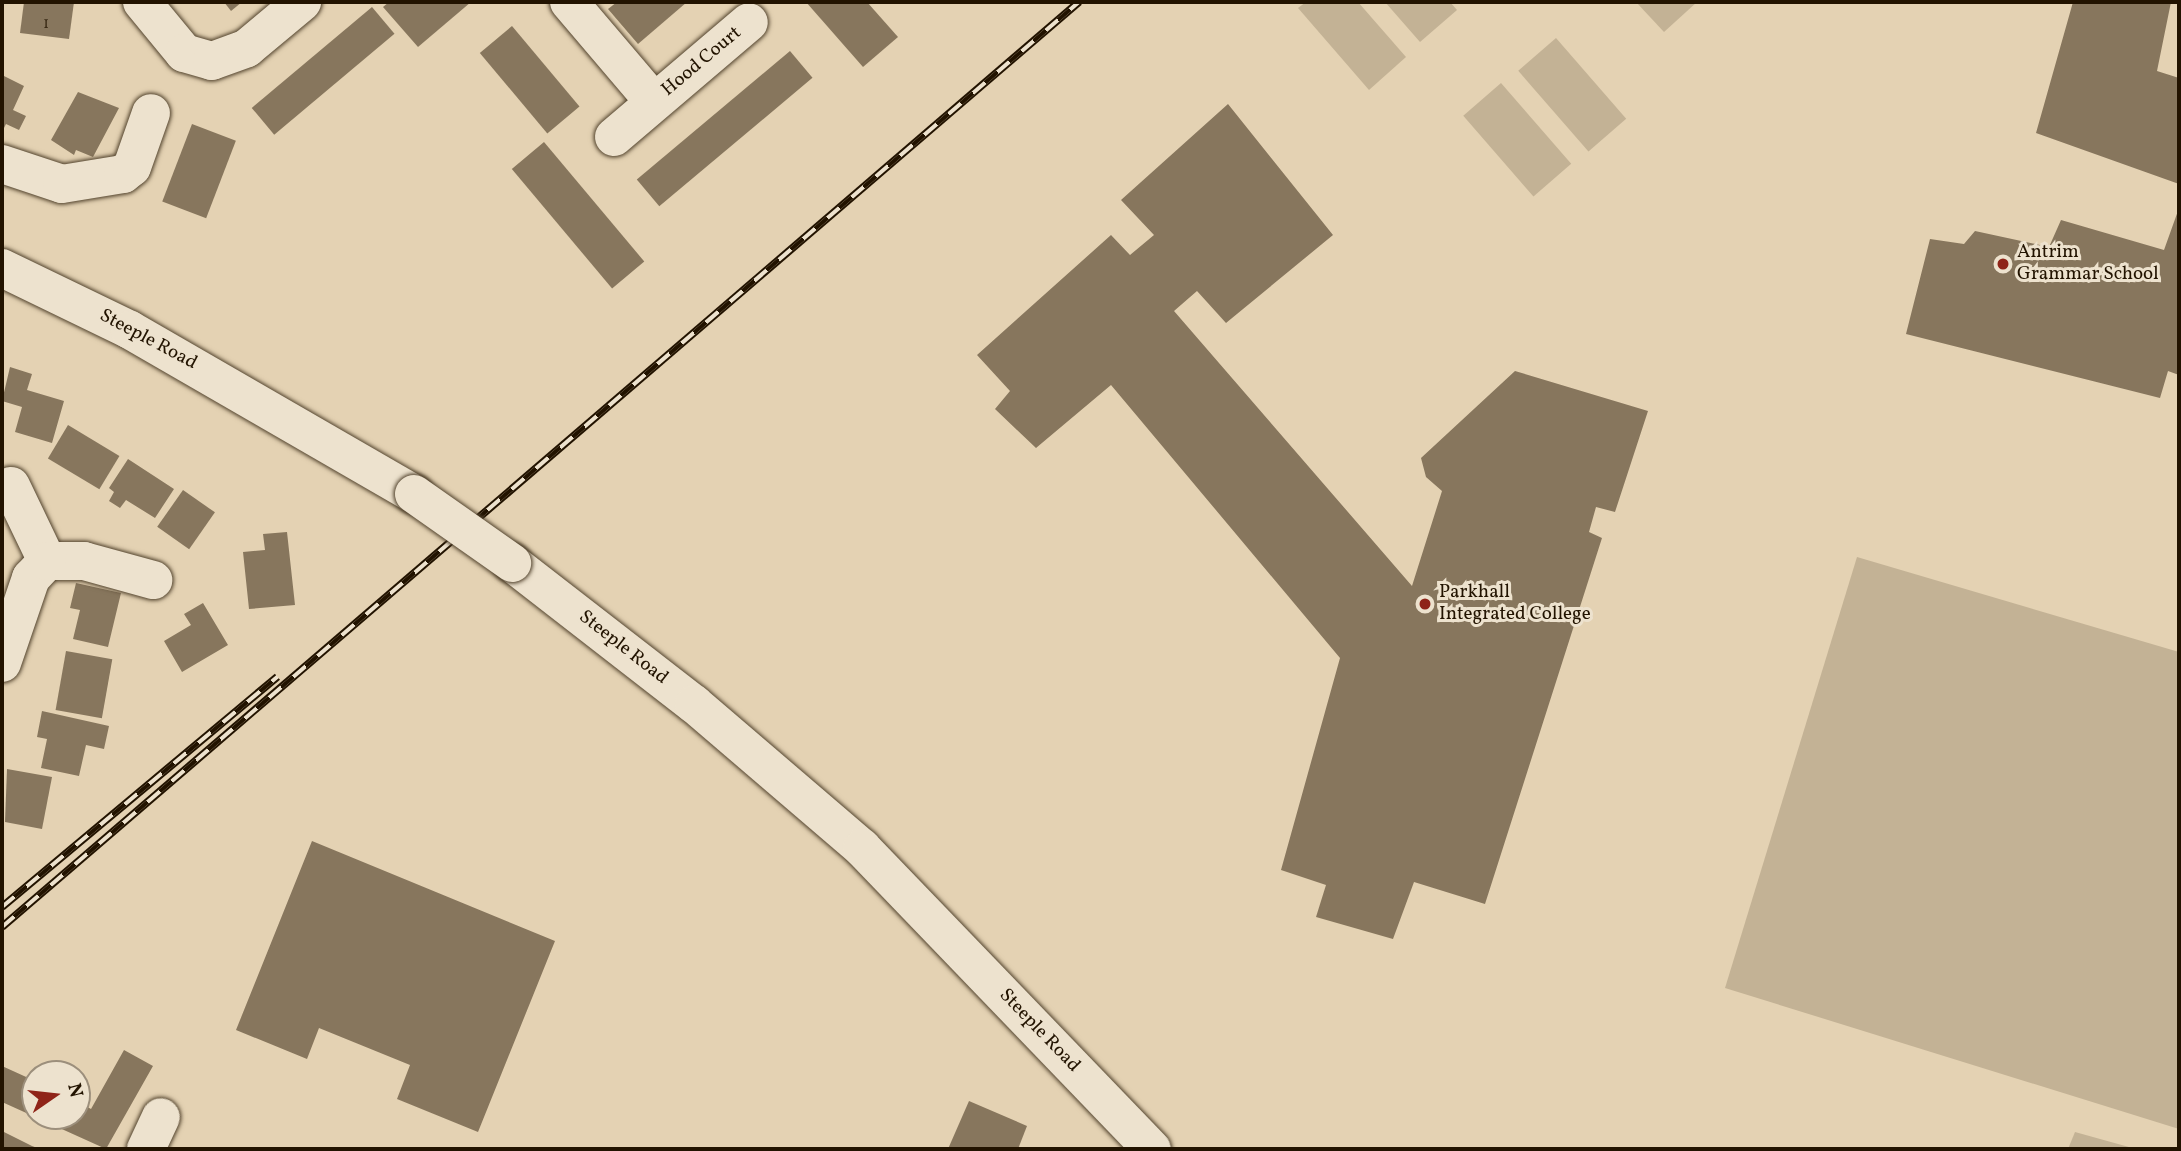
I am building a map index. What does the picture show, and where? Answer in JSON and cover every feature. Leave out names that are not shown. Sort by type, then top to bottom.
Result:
[{"type":"street","points":[[142,2],[184,53],[212,61],[247,48],[302,2]]},
{"type":"street","name":"Hood Court","points":[[569,2],[654,102]]},
{"type":"street","name":"Hood Court","points":[[614,137],[749,22]]},
{"type":"street","points":[[2,164],[62,184],[124,174],[132,167],[151,113]]},
{"type":"street","name":"Steeple Road","points":[[2,268],[178,356],[414,494],[512,563],[694,704],[862,848],[1152,1149]]},
{"type":"street","points":[[11,486],[47,561]]},
{"type":"street","points":[[2,663],[31,578],[47,561],[84,561],[153,580]]},
{"type":"shaded area","points":[[1306,2],[1358,2],[1406,57],[1369,90],[1298,8]]},
{"type":"shaded area","points":[[1385,2],[1450,2],[1457,10],[1420,42]]},
{"type":"shaded area","points":[[1636,2],[1697,2],[1664,32]]},
{"type":"shaded area","points":[[1556,38],[1626,119],[1588,152],[1518,71]]},
{"type":"shaded area","points":[[1501,83],[1571,164],[1533,197],[1463,116]]},
{"type":"shaded area","points":[[1857,557],[2179,652],[2179,1129],[1725,988]]},
{"type":"shaded area","points":[[2075,1132],[2136,1149],[2068,1149]]},
{"type":"building","points":[[24,2],[74,2],[69,39],[20,33]]},
{"type":"building","points":[[224,2],[242,2],[231,11]]},
{"type":"building","points":[[389,2],[471,2],[418,47],[383,7]]},
{"type":"building","points":[[617,2],[687,2],[638,44],[608,9]]},
{"type":"building","points":[[806,2],[867,2],[898,37],[863,67]]},
{"type":"building","points":[[2073,2],[2171,2],[2157,71],[2179,78],[2179,184],[2036,133]]},
{"type":"building","points":[[372,7],[394,34],[274,135],[252,108]]},
{"type":"building","points":[[512,26],[579,106],[547,133],[480,53]]},
{"type":"building","points":[[790,51],[812,78],[659,206],[637,180]]},
{"type":"building","points":[[2,75],[24,86],[13,110],[26,116],[19,130],[6,124],[2,132]]},
{"type":"building","points":[[78,92],[119,108],[93,157],[76,150],[74,155],[51,140]]},
{"type":"building","points":[[1228,104],[1333,235],[1226,323],[1197,291],[1174,311],[1412,586],[1442,491],[1426,477],[1421,458],[1515,371],[1648,411],[1615,512],[1596,507],[1589,532],[1602,538],[1485,904],[1414,882],[1393,939],[1316,917],[1326,885],[1281,870],[1340,658],[1111,385],[1036,448],[995,409],[1010,391],[977,355],[1111,235],[1130,255],[1154,235],[1121,200]]},
{"type":"building","points":[[192,124],[236,141],[206,218],[162,201]]},
{"type":"building","points":[[544,142],[644,262],[612,289],[512,169]]},
{"type":"building","points":[[2179,208],[2179,375],[2168,371],[2160,398],[1906,334],[1930,239],[1964,244],[1975,231],[2049,247],[2061,220],[2164,250]]},
{"type":"building","points":[[10,367],[32,374],[27,390],[64,401],[52,443],[15,432],[22,407],[2,401]]},
{"type":"building","points":[[68,425],[119,456],[99,489],[48,458]]},
{"type":"building","points":[[128,459],[174,489],[155,518],[126,500],[120,508],[109,501],[114,492],[109,488]]},
{"type":"building","points":[[183,490],[215,512],[189,549],[157,527]]},
{"type":"building","points":[[287,532],[295,605],[249,609],[243,552],[265,550],[263,534]]},
{"type":"building","points":[[76,583],[121,593],[108,647],[73,639],[80,610],[70,608]]},
{"type":"building","points":[[203,603],[228,645],[182,672],[164,641],[191,625],[184,614]]},
{"type":"building","points":[[66,651],[112,659],[102,718],[56,710]]},
{"type":"building","points":[[42,711],[109,726],[104,749],[86,745],[79,776],[41,768],[47,739],[37,737]]},
{"type":"building","points":[[7,769],[52,777],[42,829],[5,822]]},
{"type":"building","points":[[312,841],[555,941],[478,1132],[397,1099],[410,1065],[319,1028],[307,1059],[236,1030]]},
{"type":"building","points":[[124,1050],[153,1066],[106,1149],[64,1130],[91,1130],[91,1109]]},
{"type":"building","points":[[2,1066],[21,1075],[21,1111],[2,1102]]},
{"type":"building","points":[[969,1101],[1027,1126],[1018,1149],[948,1149]]},
{"type":"building","points":[[2,1131],[32,1146],[40,1149],[2,1149]]},
{"type":"railway","points":[[2,927],[1079,2]]},
{"type":"railway","points":[[2,907],[277,677]]},
{"type":"place","name":"Antrim Grammar School","points":[[2003,264]]},
{"type":"place","name":"Parkhall Integrated College","points":[[1425,604]]}]
